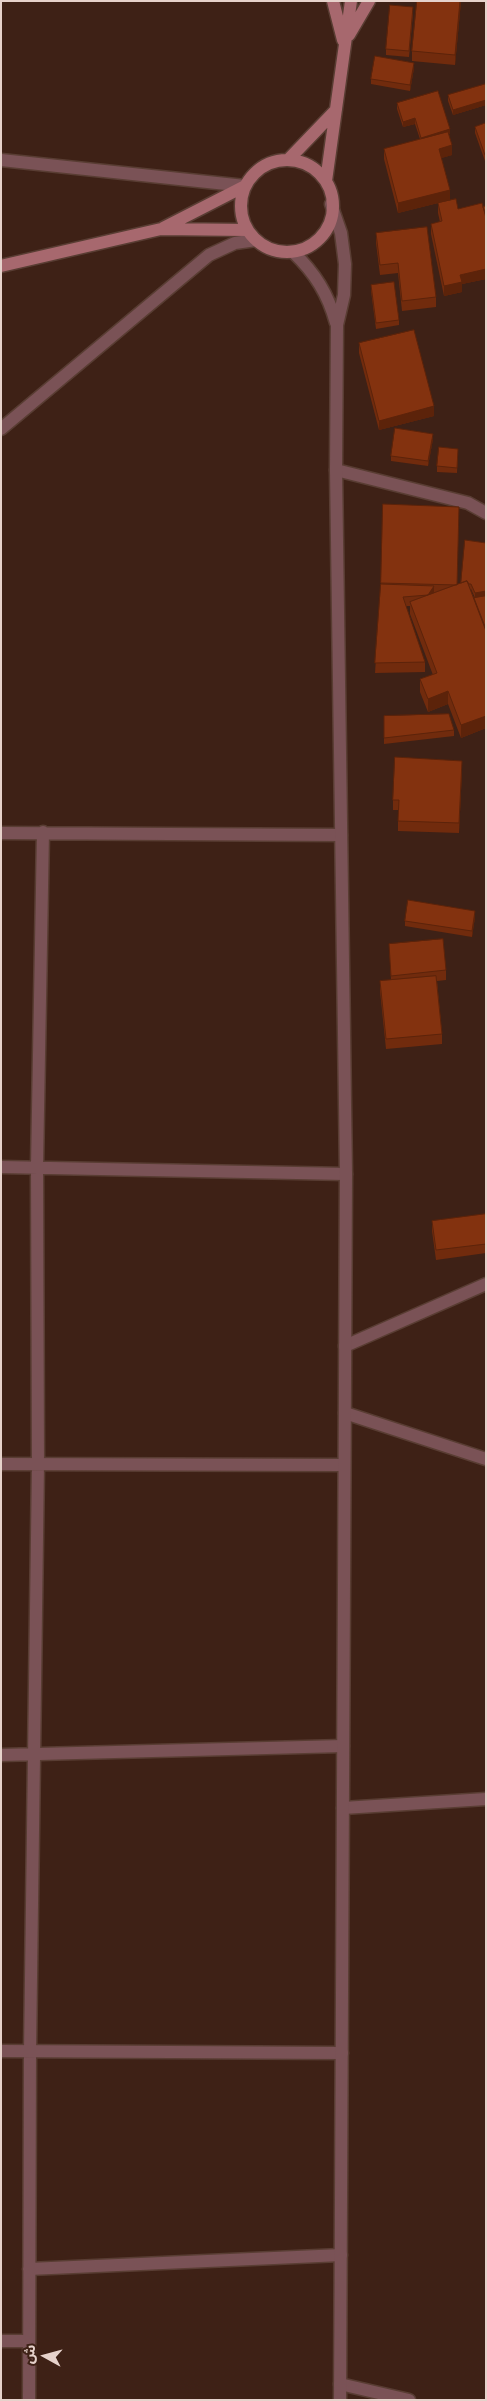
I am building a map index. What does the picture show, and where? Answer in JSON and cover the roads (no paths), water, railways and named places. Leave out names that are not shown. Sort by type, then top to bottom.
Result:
[{"type":"main road","points":[[333,1],[344,43]]},
{"type":"main road","points":[[326,182],[351,1]]},
{"type":"main road","points":[[344,43],[368,1]]},
{"type":"main road","points":[[288,160],[336,110]]},
{"type":"main road","points":[[161,229],[245,186],[263,167],[275,162],[288,160],[310,166],[326,182],[330,192],[331,217],[326,230],[318,240],[307,248],[293,252],[280,252],[256,240],[247,230],[241,216],[241,200],[245,186]]},
{"type":"main road","points":[[1,266],[161,229],[247,230]]},
{"type":"street","points":[[1,160],[245,186]]},
{"type":"street","points":[[331,204],[341,234],[345,264],[344,295],[336,326]]},
{"type":"street","points":[[1,428],[209,255],[235,243],[256,240]]},
{"type":"street","points":[[293,252],[309,267],[322,285],[331,305],[336,326],[336,470],[346,1174],[340,2400]]},
{"type":"street","points":[[336,470],[468,503],[486,513]]},
{"type":"street","points":[[29,2400],[30,2051],[38,1464],[37,1166],[43,832]]},
{"type":"street","points":[[1,833],[341,834]]},
{"type":"street","points":[[1,1167],[37,1166],[346,1174]]},
{"type":"street","points":[[345,1346],[486,1284]]},
{"type":"street","points":[[345,1413],[486,1459]]},
{"type":"street","points":[[1,1464],[344,1466]]},
{"type":"street","points":[[1,1755],[343,1746]]},
{"type":"street","points":[[343,1808],[486,1799]]},
{"type":"street","points":[[1,2051],[342,2053]]},
{"type":"street","points":[[29,2269],[341,2255]]},
{"type":"street","points":[[1,2341],[29,2341]]},
{"type":"street","points":[[340,2384],[409,2400]]}]
